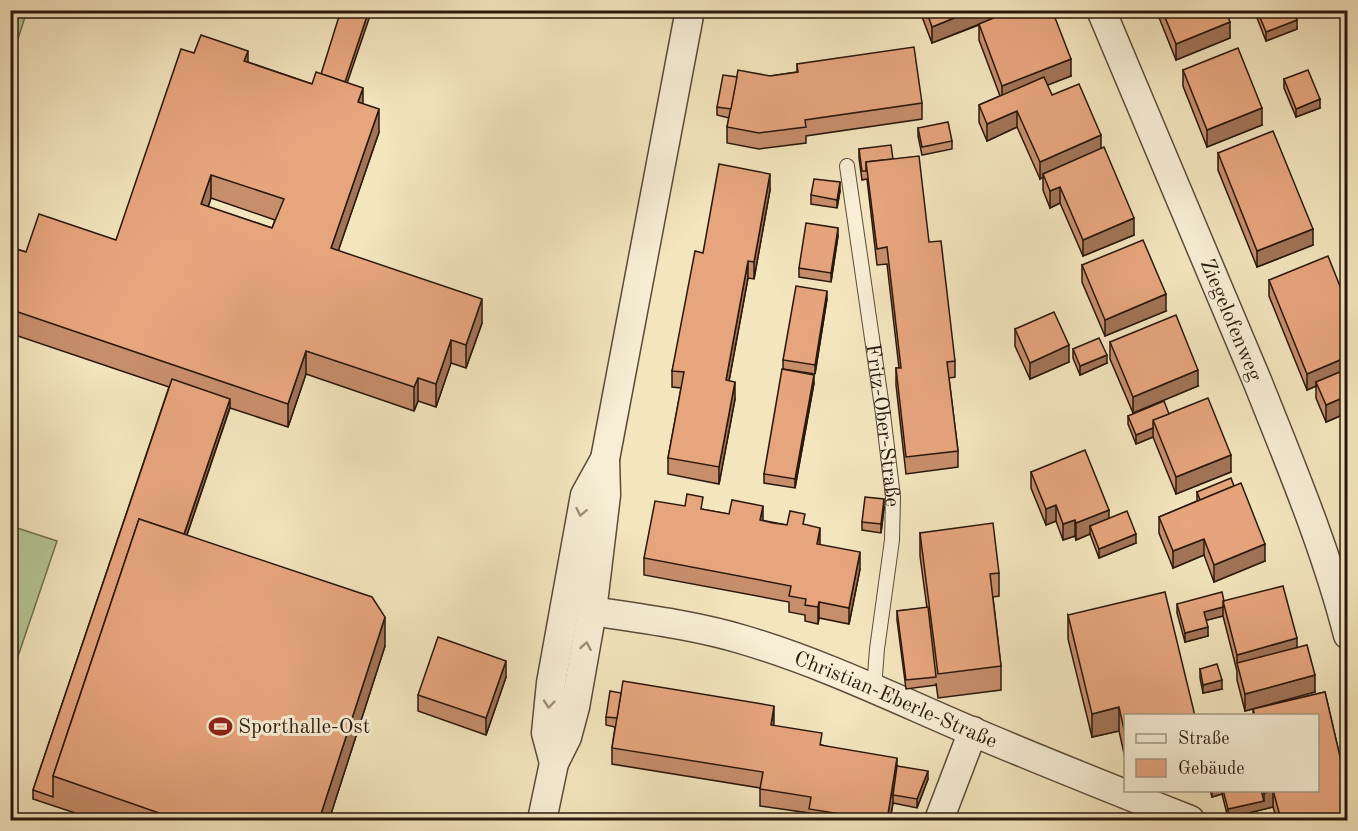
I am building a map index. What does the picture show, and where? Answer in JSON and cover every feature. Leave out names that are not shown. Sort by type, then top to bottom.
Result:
[{"type":"street","points":[[542,820],[554,763],[567,737],[575,707],[592,611],[606,495],[605,459],[690,10]]},
{"type":"street","name":"Ziegelofenweg","points":[[1101,10],[1282,444],[1346,619]]},
{"type":"street","points":[[554,763],[546,733],[550,682],[585,495],[605,459]]},
{"type":"street","name":"Christian-Eberle-Straße","points":[[592,611],[670,622],[742,639],[793,656],[1190,820]]},
{"type":"street","points":[[939,820],[973,731]]},
{"type":"lane","name":"Fritz-Ober-Straße","points":[[847,166],[893,497],[892,540],[874,688]]},
{"type":"green space","points":[[10,11],[27,11],[11,60]]},
{"type":"green space","points":[[10,526],[57,541],[11,677]]},
{"type":"building","points":[[341,10],[369,10],[345,82],[321,74]]},
{"type":"building","points":[[926,10],[974,10],[932,27]]},
{"type":"building","points":[[1013,10],[1052,10],[1071,59],[1002,86],[979,24]]},
{"type":"building","points":[[1162,10],[1226,10],[1230,22],[1176,44]]},
{"type":"building","points":[[1257,10],[1293,10],[1297,20],[1266,32]]},
{"type":"building","points":[[201,35],[248,51],[244,61],[312,84],[316,72],[363,88],[358,102],[379,109],[331,248],[482,299],[466,345],[451,340],[436,384],[418,378],[414,387],[306,351],[288,404],[12,310],[14,305],[10,304],[10,247],[26,252],[39,214],[116,240],[181,49],[194,53]],"holes":[[[211,175],[284,199],[272,228],[201,204]]]},
{"type":"building","points":[[914,47],[922,103],[805,120],[806,127],[759,133],[727,127],[738,70],[770,76],[798,72],[797,64]]},
{"type":"building","points":[[1238,48],[1262,108],[1207,130],[1183,70]]},
{"type":"building","points":[[1308,70],[1320,99],[1296,109],[1284,79]]},
{"type":"building","points":[[723,75],[737,77],[731,109],[717,107]]},
{"type":"building","points":[[1044,77],[1052,95],[1079,84],[1101,135],[1040,162],[1017,111],[987,124],[979,105]]},
{"type":"building","points":[[948,122],[952,141],[922,147],[918,128]]},
{"type":"building","points":[[1273,131],[1313,229],[1257,251],[1218,153]]},
{"type":"building","points":[[891,145],[893,159],[866,162],[866,171],[862,171],[859,149]]},
{"type":"building","points":[[1104,147],[1134,218],[1083,240],[1060,187],[1050,191],[1043,174]]},
{"type":"building","points":[[919,156],[929,242],[941,241],[955,361],[947,362],[958,451],[906,457],[896,368],[901,368],[887,247],[877,249],[866,162]]},
{"type":"building","points":[[719,164],[770,174],[754,262],[748,261],[726,380],[735,382],[719,467],[668,458],[684,372],[672,371],[695,251],[703,253]]},
{"type":"building","points":[[814,179],[840,182],[837,200],[811,195]]},
{"type":"building","points":[[806,223],[838,228],[831,273],[799,268]]},
{"type":"building","points":[[1143,240],[1166,294],[1105,320],[1082,265]]},
{"type":"building","points":[[1328,256],[1347,304],[1347,357],[1307,374],[1269,280]]},
{"type":"building","points":[[796,286],[827,291],[815,365],[783,360]]},
{"type":"building","points":[[1054,312],[1069,345],[1030,363],[1015,329]]},
{"type":"building","points":[[1176,315],[1198,370],[1133,397],[1110,342]]},
{"type":"building","points":[[1099,338],[1107,355],[1080,366],[1073,349]]},
{"type":"building","points":[[782,369],[814,375],[795,479],[764,474]]},
{"type":"building","points":[[1347,369],[1347,396],[1326,405],[1316,382]]},
{"type":"building","points":[[172,379],[230,399],[184,534],[139,519],[53,776],[53,797],[33,790]]},
{"type":"building","points":[[1208,398],[1231,455],[1176,477],[1153,420]]},
{"type":"building","points":[[1164,401],[1169,414],[1153,420],[1153,428],[1136,435],[1128,416]]},
{"type":"building","points":[[1085,450],[1109,510],[1076,523],[1075,520],[1063,524],[1056,505],[1046,509],[1031,472]]},
{"type":"building","points":[[1231,478],[1234,486],[1200,500],[1197,492]]},
{"type":"building","points":[[1241,483],[1265,544],[1214,565],[1204,539],[1173,551],[1159,517]]},
{"type":"building","points":[[687,494],[703,497],[701,509],[729,514],[732,500],[763,506],[760,520],[773,523],[787,525],[790,511],[805,514],[803,524],[820,528],[817,544],[860,552],[849,608],[819,602],[818,607],[805,605],[806,599],[789,596],[791,586],[644,558],[655,501],[685,506]]},
{"type":"building","points":[[865,497],[884,499],[881,524],[862,522]]},
{"type":"building","points":[[1127,511],[1136,534],[1099,549],[1090,526]]},
{"type":"building","name":"Sporthalle-Ost","points":[[139,519],[372,597],[385,617],[319,820],[179,820],[53,776]]},
{"type":"building","points":[[993,523],[999,573],[990,574],[1001,666],[938,674],[920,533]]},
{"type":"building","points":[[1283,586],[1297,638],[1237,655],[1223,601]]},
{"type":"building","points":[[1165,592],[1195,714],[1124,714],[1124,730],[1119,707],[1092,714],[1068,615]]},
{"type":"building","points":[[1222,592],[1223,607],[1204,612],[1208,627],[1185,633],[1177,604]]},
{"type":"building","points":[[928,607],[936,677],[906,680],[897,611]]},
{"type":"building","points":[[438,637],[506,661],[486,718],[418,695]]},
{"type":"building","points":[[1307,645],[1315,675],[1245,694],[1237,663]]},
{"type":"building","points":[[1217,664],[1222,680],[1203,685],[1200,669]]},
{"type":"building","points":[[623,681],[774,706],[771,725],[822,733],[820,745],[897,758],[887,820],[809,809],[811,797],[760,789],[763,772],[612,748]]},
{"type":"building","points":[[610,691],[621,693],[617,718],[606,717]]},
{"type":"building","points":[[1325,692],[1347,787],[1347,812],[1314,820],[1281,820],[1274,792],[1319,792],[1319,714],[1254,714],[1253,709]]},
{"type":"building","points":[[897,766],[928,771],[917,799],[893,795]]},
{"type":"building","points":[[1224,792],[1262,792],[1264,801],[1228,809]]},
{"type":"place","name":"Sporthalle-Ost","points":[[220,726]]}]
